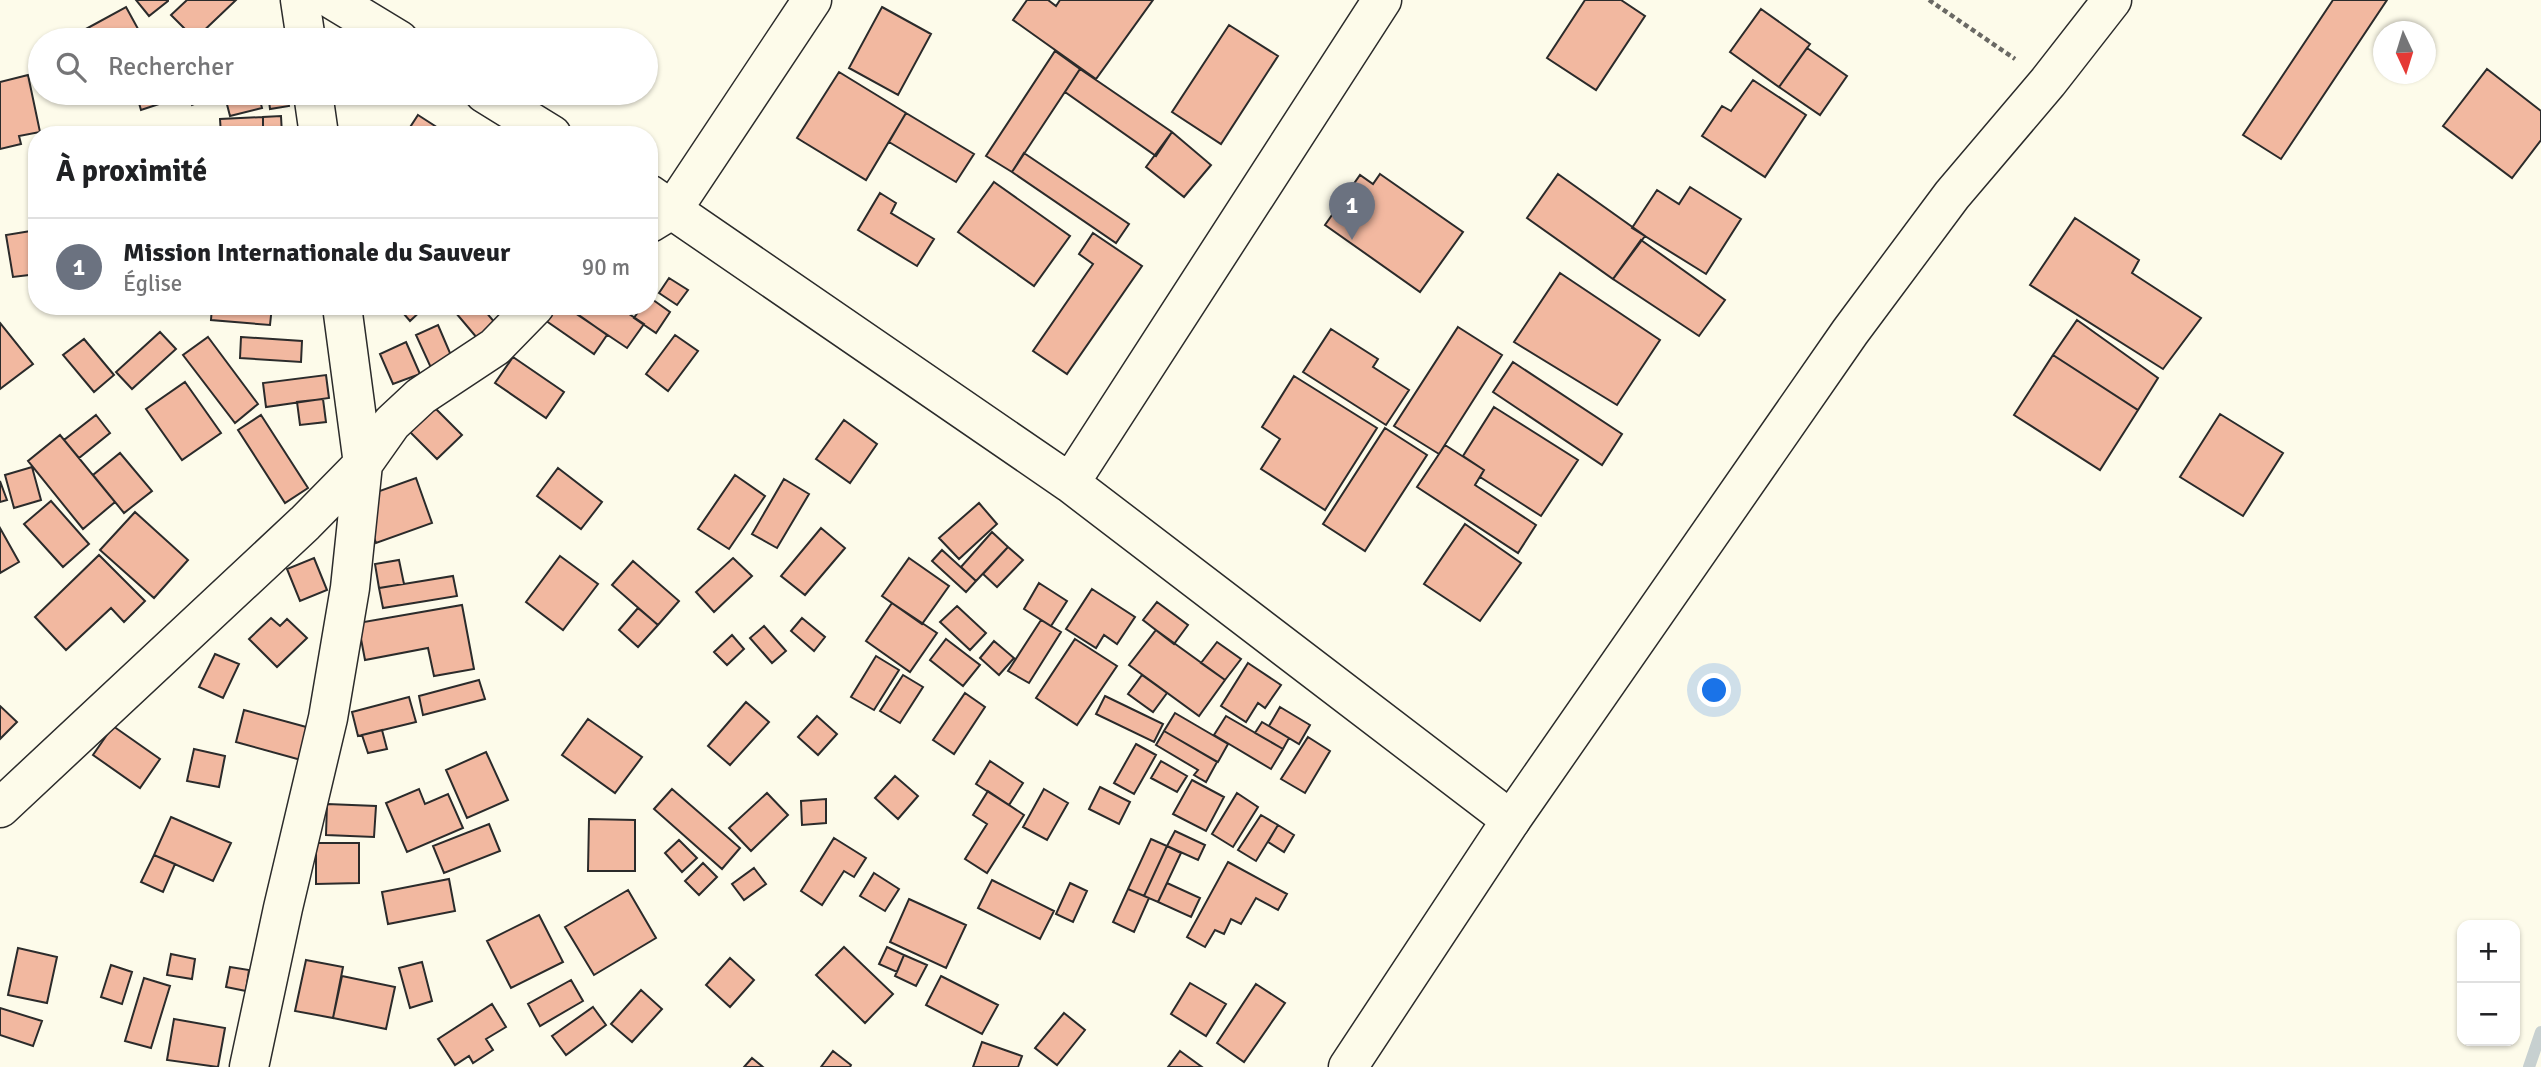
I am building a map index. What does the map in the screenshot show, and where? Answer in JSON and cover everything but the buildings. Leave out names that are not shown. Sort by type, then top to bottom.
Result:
[{"type":"street","points":[[300,0],[304,28]]},
{"type":"street","points":[[333,0],[379,28]]},
{"type":"street","points":[[658,208],[812,0]]},
{"type":"street","points":[[1070,482],[1382,0]]},
{"type":"street","points":[[1348,1067],[1511,820],[1850,332],[1952,195],[2048,82],[2112,0]]},
{"type":"street","points":[[314,105],[317,126]]},
{"type":"street","points":[[503,105],[537,126]]},
{"type":"street","points":[[658,210],[1070,482],[1511,820]]},
{"type":"street","points":[[249,1067],[328,718],[350,588],[363,464],[343,315]]},
{"type":"street","points":[[0,807],[305,523],[363,464],[392,424],[421,396],[495,347],[526,315]]},
{"type":"path","points":[[1929,0],[2048,82]]},
{"type":"waterway","points":[[2529,1067],[2541,1032]]},
{"type":"place","name":"Mission Internationale du Sauveur","points":[[1352,240]]}]
